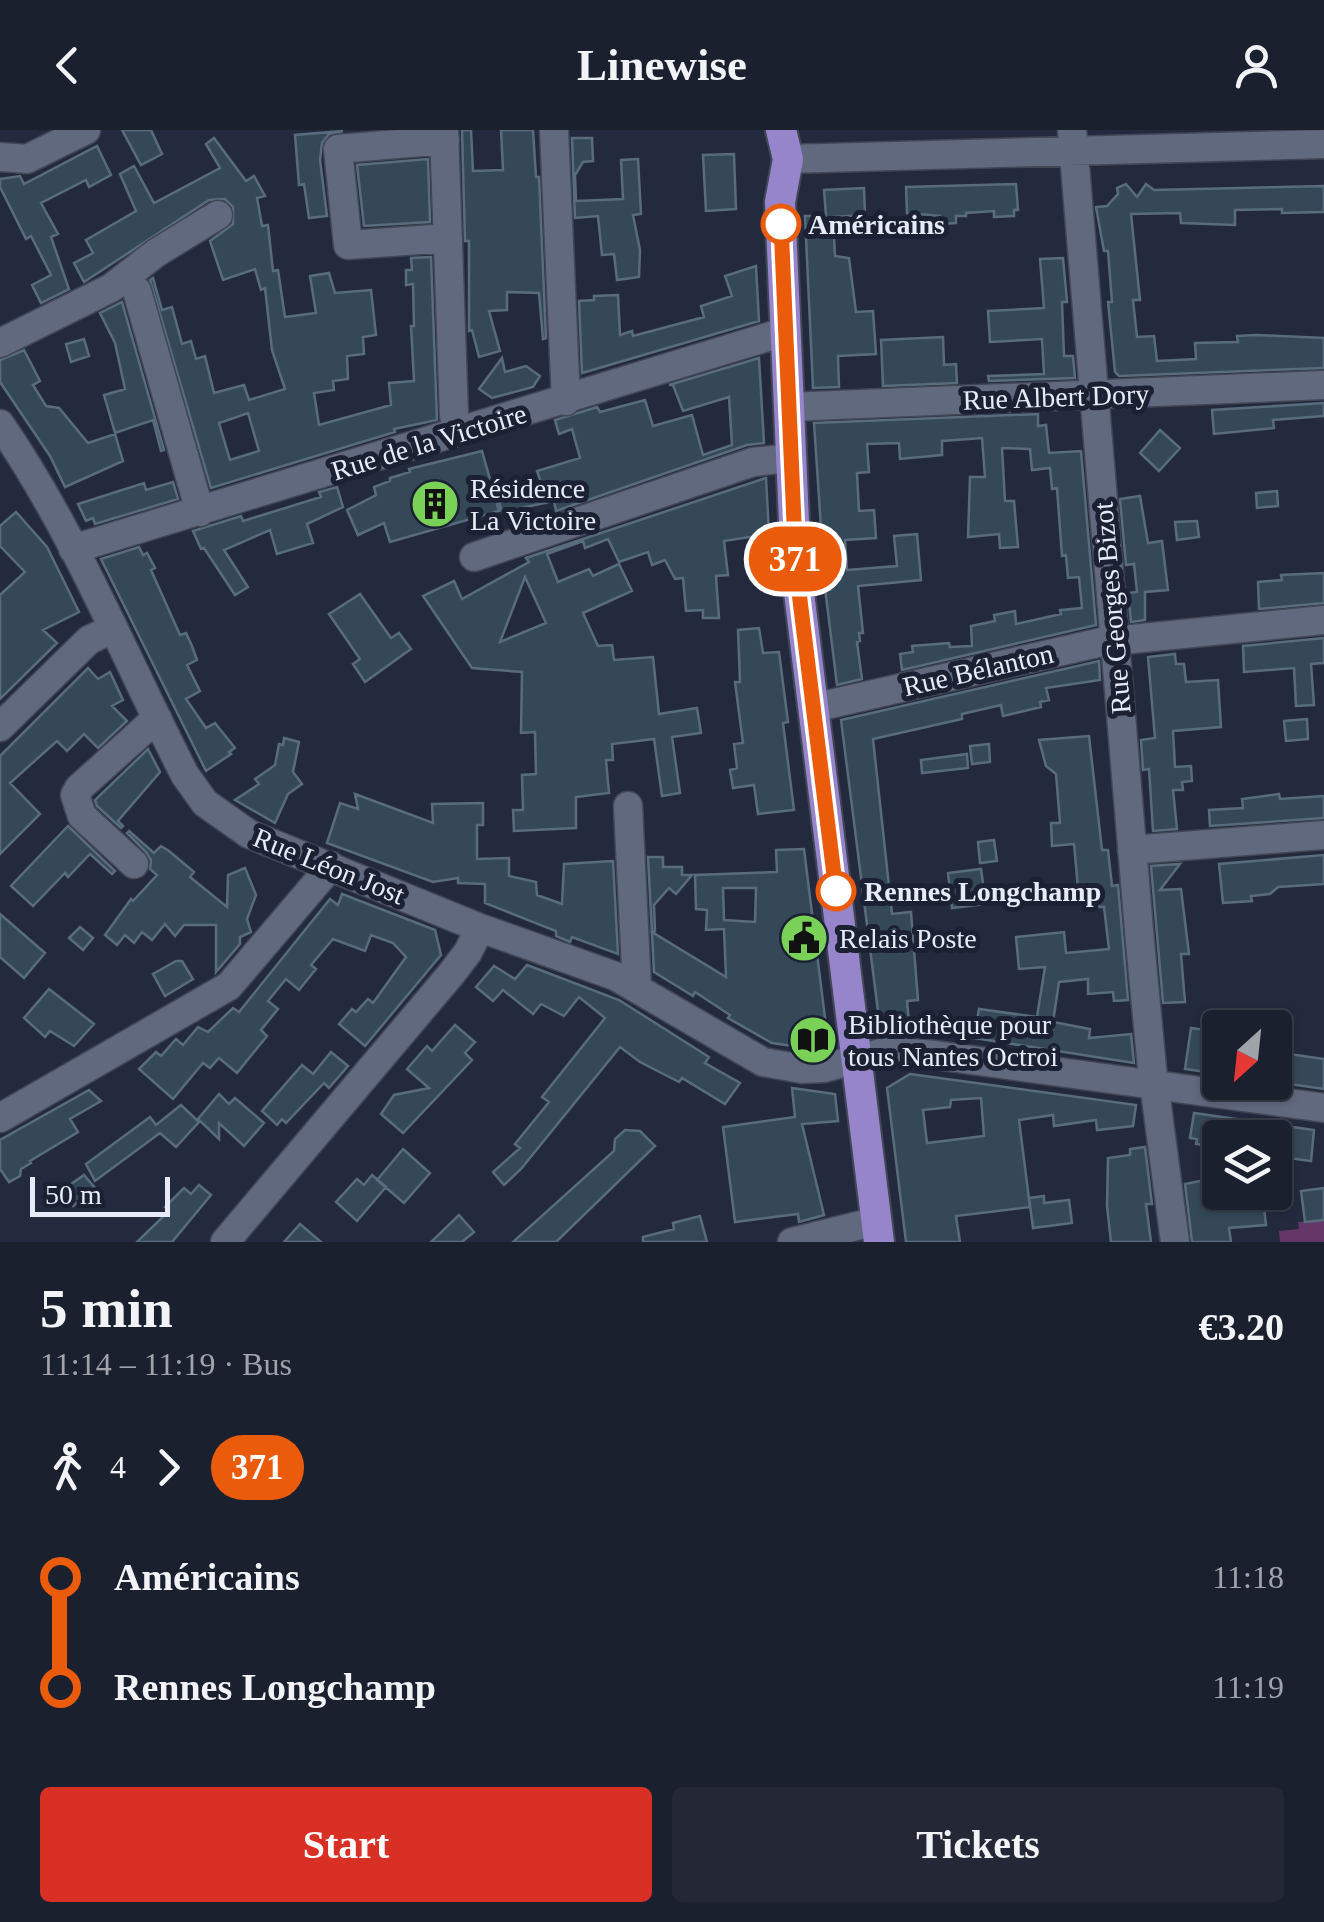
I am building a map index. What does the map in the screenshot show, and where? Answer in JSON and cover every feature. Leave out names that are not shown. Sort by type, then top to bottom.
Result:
[{"type":"main road","points":[[784,144],[780,202],[796,568],[878,1231]]},
{"type":"street","points":[[0,158],[27,159],[86,130]]},
{"type":"street","points":[[554,130],[566,400]]},
{"type":"street","points":[[448,238],[348,246],[338,149],[445,135],[454,415],[459,432]]},
{"type":"street","name":"Rue Georges Bizot","points":[[1073,141],[1132,850],[1154,1085],[1175,1242]]},
{"type":"street","points":[[784,144],[1324,144]]},
{"type":"street","points":[[0,344],[111,288],[156,253],[218,216]]},
{"type":"street","points":[[137,291],[200,512]]},
{"type":"street","name":"Rue de la Victoire","points":[[72,549],[784,332]]},
{"type":"street","name":"Rue Albert Dory","points":[[788,407],[1324,385]]},
{"type":"street","name":"Rue Léon Jost","points":[[4,440],[72,549],[185,775],[205,803],[249,834],[480,928],[601,970],[763,1062],[802,1069],[824,1068],[888,1051],[1324,1108]]},
{"type":"street","points":[[474,557],[754,462],[790,458]]},
{"type":"street","name":"Rue Bélanton","points":[[813,708],[1115,640],[1324,620]]},
{"type":"street","points":[[0,726],[89,640],[112,629]]},
{"type":"street","points":[[134,864],[82,816],[75,795],[78,788],[157,718]]},
{"type":"street","points":[[628,806],[636,988]]},
{"type":"street","points":[[1132,850],[1324,835]]},
{"type":"street","points":[[0,1118],[229,986],[331,866]]},
{"type":"street","points":[[226,1242],[452,972],[480,928]]},
{"type":"street","points":[[792,1242],[878,1231]]},
{"type":"shaded area","points":[[1324,1220],[1324,1242],[1280,1242],[1279,1231],[1299,1229],[1298,1222]]},
{"type":"building","points":[[122,130],[151,130],[162,154],[141,165]]},
{"type":"building","points":[[462,130],[471,130],[473,171],[503,170],[501,130],[533,130],[539,177],[546,338],[543,339],[539,293],[507,292],[507,310],[489,311],[500,351],[479,357],[472,330],[469,331],[469,241],[465,241]]},
{"type":"building","points":[[343,131],[329,134],[322,143],[320,160],[327,216],[309,218],[304,184],[299,185],[295,135]]},
{"type":"building","points":[[214,138],[246,181],[254,176],[265,196],[257,198],[262,226],[268,225],[273,271],[278,270],[285,317],[316,313],[310,276],[329,273],[335,293],[371,290],[376,335],[363,337],[364,354],[347,356],[348,379],[333,381],[334,390],[314,393],[319,425],[391,405],[389,383],[414,381],[413,284],[406,285],[406,270],[412,270],[411,258],[431,257],[437,420],[394,429],[395,432],[211,488],[150,280],[153,278],[162,310],[172,307],[182,344],[191,341],[196,359],[205,356],[214,393],[244,385],[249,400],[285,389],[272,350],[265,288],[261,290],[255,269],[223,280],[210,241],[233,224],[233,207],[225,199],[209,200],[84,282],[74,263],[93,253],[86,240],[136,211],[120,174],[134,166],[154,203],[220,168],[206,144]],"holes":[[[248,413],[259,451],[230,460],[219,423]]]},
{"type":"building","points":[[572,138],[592,138],[593,161],[583,162],[575,175],[576,201],[623,199],[621,160],[638,159],[641,214],[633,215],[640,250],[639,277],[617,280],[614,254],[602,255],[598,216],[575,218]]},
{"type":"building","points":[[97,146],[111,175],[89,187],[86,180],[41,203],[58,234],[51,237],[69,289],[41,303],[32,285],[51,275],[31,236],[26,239],[0,187],[0,179],[20,176],[24,184]]},
{"type":"building","points":[[734,154],[736,209],[706,211],[703,155]]},
{"type":"building","points":[[428,159],[430,222],[364,226],[357,165]]},
{"type":"building","points":[[1016,184],[1018,210],[1014,210],[1014,216],[994,217],[994,211],[966,213],[956,216],[956,223],[941,224],[940,216],[907,213],[906,187]]},
{"type":"building","points":[[1126,184],[1137,197],[1146,184],[1154,190],[1324,186],[1324,212],[1235,210],[1235,225],[1181,223],[1180,213],[1131,214],[1140,300],[1133,300],[1137,337],[1154,336],[1157,361],[1196,359],[1195,343],[1238,342],[1237,336],[1257,335],[1324,338],[1324,368],[1119,376],[1115,372],[1108,302],[1112,302],[1108,251],[1104,251],[1096,207],[1107,206],[1118,194],[1117,188]]},
{"type":"building","points":[[864,188],[865,215],[833,217],[835,256],[849,258],[856,312],[873,311],[876,354],[838,356],[839,387],[813,388],[805,216],[826,216],[824,190]]},
{"type":"building","points":[[1063,258],[1067,302],[1062,302],[1064,356],[1073,356],[1075,378],[989,381],[988,376],[1044,374],[1042,339],[990,342],[988,311],[1044,308],[1040,259]]},
{"type":"building","points":[[756,266],[759,321],[582,373],[579,301],[618,295],[620,335],[632,331],[633,336],[704,317],[701,306],[732,296],[725,276]]},
{"type":"building","points":[[122,302],[164,450],[161,451],[153,420],[115,433],[104,395],[125,389],[115,343],[100,313]]},
{"type":"building","points":[[943,337],[944,365],[956,364],[957,383],[883,386],[881,340]]},
{"type":"building","points":[[84,339],[89,356],[71,362],[66,344]]},
{"type":"building","points":[[24,350],[40,381],[33,385],[46,406],[59,408],[88,443],[115,434],[123,461],[65,487],[50,456],[0,382],[0,360]]},
{"type":"building","points":[[502,358],[505,372],[526,366],[540,376],[533,387],[492,398],[479,389]]},
{"type":"building","points":[[759,358],[764,443],[747,445],[556,511],[554,501],[502,512],[498,498],[542,485],[537,471],[580,458],[572,429],[559,434],[555,420],[597,407],[600,412],[645,400],[653,426],[692,415],[703,455],[732,445],[729,397],[683,411],[673,385],[669,385]]},
{"type":"building","points":[[1324,403],[1324,416],[1273,420],[1274,428],[1214,434],[1212,410]]},
{"type":"building","points":[[1038,414],[1038,426],[1046,425],[1049,453],[1081,451],[1096,625],[902,670],[900,654],[913,652],[912,646],[972,646],[971,626],[995,621],[994,615],[1015,611],[1016,624],[1061,614],[1060,610],[1082,608],[1079,577],[1068,578],[1066,555],[1062,556],[1057,488],[1052,489],[1050,468],[1032,470],[1030,449],[1002,448],[1005,501],[1014,501],[1018,547],[1000,548],[999,534],[968,537],[970,477],[985,477],[982,438],[942,441],[942,455],[900,459],[899,443],[867,444],[869,472],[857,473],[859,511],[874,510],[876,538],[845,540],[847,570],[897,566],[894,536],[917,534],[921,580],[858,586],[863,633],[859,633],[857,642],[862,679],[837,685],[825,588],[814,423]]},
{"type":"building","points":[[1160,430],[1180,448],[1159,471],[1140,453]]},
{"type":"building","name":"Résidence La Victoire","points":[[482,451],[499,511],[390,542],[384,523],[358,535],[347,510],[376,495],[374,487],[410,472],[409,469]]},
{"type":"building","points":[[766,478],[769,534],[724,541],[728,575],[716,576],[719,618],[703,618],[703,610],[686,611],[683,578],[675,579],[665,560],[652,565],[648,552],[619,562],[608,539],[585,548],[583,541],[547,554],[558,582],[589,569],[593,576],[619,564],[632,591],[583,613],[598,646],[612,645],[614,660],[653,657],[659,714],[697,708],[701,733],[672,737],[680,793],[662,796],[654,739],[612,744],[613,760],[606,760],[609,793],[576,797],[576,828],[514,831],[513,810],[523,810],[522,775],[536,774],[535,732],[521,733],[522,672],[472,668],[423,596],[454,581],[462,599],[529,562],[526,558]],"holes":[[[525,577],[546,623],[500,642]]]},
{"type":"building","points":[[173,482],[178,499],[95,524],[93,518],[86,521],[78,504],[144,483],[146,490]]},
{"type":"building","points":[[337,487],[343,507],[307,524],[313,543],[277,554],[270,530],[224,550],[248,587],[235,595],[204,548],[201,549],[193,531],[241,516],[243,521],[321,497],[319,492]]},
{"type":"building","points":[[1277,491],[1278,506],[1257,508],[1256,493]]},
{"type":"building","points":[[1140,496],[1148,543],[1162,541],[1168,590],[1145,592],[1145,620],[1131,622],[1128,593],[1137,592],[1134,564],[1126,565],[1120,499]]},
{"type":"building","points":[[16,512],[47,547],[79,612],[43,630],[57,643],[0,699],[0,595],[25,572],[0,546],[0,526]]},
{"type":"building","points":[[1197,521],[1199,537],[1177,540],[1175,522]]},
{"type":"building","points":[[139,547],[155,568],[151,570],[180,635],[186,633],[197,660],[187,665],[200,691],[186,699],[206,728],[215,723],[235,748],[206,771],[101,559]]},
{"type":"building","points":[[1324,573],[1324,603],[1259,609],[1258,582],[1282,580],[1281,575]]},
{"type":"building","points":[[360,594],[391,638],[399,633],[411,649],[365,682],[353,664],[360,659],[329,614]]},
{"type":"building","points":[[759,628],[763,653],[779,652],[794,810],[758,814],[754,785],[733,788],[730,770],[737,768],[734,744],[743,743],[735,682],[740,682],[738,630]]},
{"type":"building","points":[[1324,638],[1324,663],[1311,664],[1314,705],[1296,706],[1294,668],[1244,672],[1243,646]]},
{"type":"building","points":[[1175,654],[1176,664],[1184,664],[1186,682],[1218,680],[1221,727],[1173,731],[1175,767],[1191,766],[1192,781],[1182,782],[1183,790],[1173,790],[1177,829],[1153,831],[1149,769],[1143,770],[1141,740],[1155,738],[1148,657]]},
{"type":"building","points":[[1099,661],[1100,680],[1046,688],[1049,700],[1040,702],[1041,707],[1003,716],[1001,705],[962,714],[962,719],[873,739],[892,914],[911,912],[918,1000],[907,1001],[910,1032],[880,1027],[841,720]]},
{"type":"building","points":[[88,668],[98,679],[110,672],[123,700],[112,706],[127,721],[98,748],[84,734],[67,751],[57,741],[10,783],[40,814],[0,854],[0,756]]},
{"type":"building","points":[[1307,719],[1308,739],[1286,741],[1284,721]]},
{"type":"building","points":[[1089,736],[1102,850],[1108,850],[1112,886],[1118,885],[1128,1000],[1114,1001],[1113,992],[1088,994],[1088,979],[1059,982],[1053,1022],[1090,1029],[1089,1038],[1131,1034],[1134,1063],[974,1038],[979,1009],[1037,1017],[1045,967],[1019,969],[1016,937],[1064,932],[1066,953],[1109,949],[1104,907],[1099,907],[1097,897],[1079,899],[1074,844],[1052,846],[1051,823],[1060,823],[1056,774],[1046,766],[1039,740]]},
{"type":"building","points":[[284,738],[299,742],[293,772],[302,784],[288,794],[275,823],[235,800],[259,784],[255,779],[275,765]]},
{"type":"building","points":[[989,744],[990,762],[972,764],[970,746]]},
{"type":"building","points":[[148,749],[160,772],[118,821],[121,828],[95,800]]},
{"type":"building","points":[[967,754],[968,768],[922,773],[921,760]]},
{"type":"building","points":[[355,794],[433,823],[432,804],[483,803],[483,825],[477,825],[477,859],[509,858],[509,876],[536,882],[537,895],[562,904],[564,864],[613,861],[618,954],[572,937],[570,942],[556,936],[556,931],[485,903],[485,884],[458,883],[458,878],[433,882],[327,843],[340,803],[358,809]]},
{"type":"building","points":[[1279,794],[1280,799],[1324,796],[1324,818],[1210,826],[1209,810],[1243,808],[1242,799]]},
{"type":"building","points":[[68,826],[115,871],[112,874],[90,854],[33,906],[11,886]]},
{"type":"building","points":[[129,831],[154,853],[161,846],[169,851],[194,872],[190,877],[227,907],[228,875],[245,868],[256,895],[247,919],[251,932],[240,937],[240,944],[216,972],[216,925],[184,925],[175,936],[165,924],[152,940],[142,932],[134,943],[125,935],[117,945],[105,935],[131,899],[157,875],[150,869],[151,860],[146,852]]},
{"type":"building","points":[[994,840],[997,861],[980,863],[978,842]]},
{"type":"building","points":[[804,849],[827,1034],[813,1049],[772,1043],[728,1018],[730,1015],[695,992],[693,996],[654,972],[648,857],[663,857],[663,867],[682,867],[682,875],[692,875],[676,894],[669,888],[654,905],[652,932],[726,977],[724,929],[706,930],[707,910],[696,909],[695,875],[777,872],[776,850]],"holes":[[[723,888],[756,888],[755,922],[724,920]]]},
{"type":"building","points":[[1324,855],[1324,884],[1278,887],[1270,894],[1251,896],[1252,901],[1223,903],[1219,864]]},
{"type":"building","points":[[1180,864],[1160,890],[1181,889],[1189,954],[1181,954],[1185,1002],[1163,1003],[1151,866]]},
{"type":"building","points":[[981,869],[986,904],[952,908],[948,873]]},
{"type":"building","points":[[342,894],[435,930],[441,955],[365,1046],[339,1024],[368,999],[373,1003],[406,957],[393,943],[371,935],[365,951],[333,939],[311,965],[316,969],[299,990],[286,979],[268,1001],[278,1009],[261,1030],[267,1036],[237,1073],[219,1058],[210,1068],[203,1063],[173,1099],[139,1069],[156,1052],[161,1056],[176,1039],[183,1045],[198,1027],[208,1032],[233,1008],[239,1012],[330,899],[338,905]]},
{"type":"building","points":[[0,914],[45,953],[24,978],[0,957]]},
{"type":"building","points":[[80,927],[93,938],[83,950],[69,938]]},
{"type":"building","points":[[182,961],[193,979],[165,996],[153,974]]},
{"type":"building","points":[[527,965],[619,1000],[709,1057],[705,1063],[740,1083],[725,1104],[682,1078],[679,1082],[640,1062],[620,1047],[504,1185],[493,1172],[520,1148],[515,1144],[549,1102],[542,1097],[605,1018],[579,997],[564,1016],[541,1004],[533,1014],[503,990],[493,1001],[476,987],[494,966],[515,979]]},
{"type":"building","points":[[49,989],[94,1024],[74,1046],[50,1031],[45,1037],[24,1018]]},
{"type":"building","points":[[455,1025],[475,1042],[465,1053],[472,1060],[403,1133],[381,1114],[394,1095],[429,1088],[407,1069],[427,1046],[432,1051]]},
{"type":"building","points":[[1191,1028],[1202,1030],[1202,1071],[1185,1069]]},
{"type":"building","points":[[331,1052],[348,1066],[329,1088],[324,1083],[286,1123],[282,1119],[277,1125],[262,1111],[302,1065],[313,1074]]},
{"type":"building","points":[[1292,1054],[1324,1059],[1324,1089],[1292,1084]]},
{"type":"building","points":[[910,1074],[1136,1105],[1133,1126],[1097,1130],[1096,1120],[1054,1126],[1053,1115],[1019,1120],[1030,1207],[956,1216],[960,1242],[906,1242],[887,1088]],"holes":[[[981,1098],[984,1136],[927,1143],[923,1110],[950,1107],[951,1100]]]},
{"type":"building","points":[[792,1088],[835,1094],[838,1121],[802,1124],[824,1215],[799,1222],[798,1214],[735,1222],[723,1127],[795,1117]]},
{"type":"building","points":[[89,1090],[101,1101],[70,1119],[78,1132],[30,1161],[21,1169],[20,1176],[9,1182],[0,1169],[0,1140]]},
{"type":"building","points":[[219,1094],[229,1104],[235,1098],[264,1123],[244,1146],[219,1123],[219,1139],[198,1119]]},
{"type":"building","points":[[181,1105],[199,1122],[176,1147],[160,1133],[95,1181],[86,1164],[150,1117],[156,1125]]},
{"type":"building","points":[[1194,1113],[1243,1120],[1202,1120],[1202,1145],[1190,1138]]},
{"type":"building","points":[[1292,1127],[1314,1130],[1311,1161],[1292,1159]]},
{"type":"building","points":[[625,1130],[640,1131],[655,1146],[556,1242],[513,1242],[614,1151],[615,1139]]},
{"type":"building","points":[[1145,1147],[1152,1204],[1146,1204],[1151,1242],[1111,1242],[1108,1158],[1130,1155],[1130,1149]]},
{"type":"building","points":[[403,1149],[430,1173],[404,1203],[377,1180]]},
{"type":"building","points":[[84,1175],[96,1189],[73,1206],[61,1191]]},
{"type":"building","points":[[372,1175],[386,1187],[357,1221],[336,1202],[357,1179],[364,1185]]},
{"type":"building","points":[[1202,1181],[1202,1210],[1264,1210],[1266,1225],[1229,1228],[1231,1242],[1192,1242],[1185,1184]]},
{"type":"building","points":[[199,1185],[211,1195],[172,1242],[137,1242],[169,1211],[165,1207],[184,1188],[191,1194]]},
{"type":"building","points":[[1324,1188],[1324,1220],[1305,1222],[1301,1191]]},
{"type":"building","points":[[1044,1196],[1044,1203],[1069,1200],[1072,1223],[1033,1228],[1029,1198]]},
{"type":"building","points":[[459,1215],[474,1232],[462,1242],[431,1242]]},
{"type":"building","points":[[700,1216],[707,1242],[643,1242],[643,1237],[674,1229],[673,1223]]},
{"type":"building","points":[[300,1224],[321,1242],[284,1242]]},
{"type":"bus line","name":"371","points":[[781,224],[796,568],[836,891]]},
{"type":"place","name":"Américains","points":[[781,224]]},
{"type":"place","name":"Résidence La Victoire","points":[[435,504]]},
{"type":"place","name":"Rennes Longchamp","points":[[836,891]]},
{"type":"place","name":"Relais Poste","points":[[804,938]]},
{"type":"place","name":"Bibliothèque pour tous Nantes Octroi","points":[[813,1040]]}]
